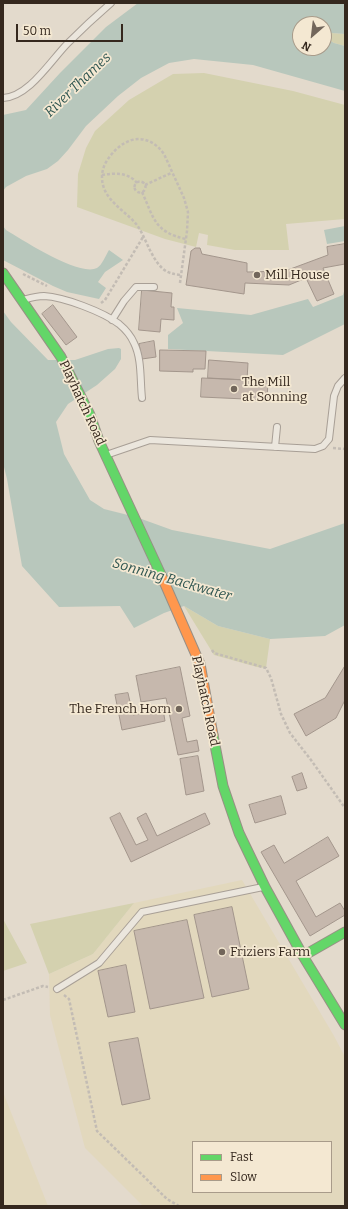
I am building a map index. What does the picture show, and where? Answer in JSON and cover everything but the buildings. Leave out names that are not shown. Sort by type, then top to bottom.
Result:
[{"type":"main road","name":"Playhatch Road","points":[[3,273],[61,356],[90,415],[99,441],[200,664],[218,763],[231,811],[248,853],[303,956],[345,1025]]},
{"type":"main road","points":[[303,956],[345,932]]},
{"type":"lane","points":[[3,98],[8,98],[24,90],[40,75],[60,51],[88,23],[112,3]]},
{"type":"lane","points":[[112,320],[136,286],[154,287]]},
{"type":"lane","points":[[23,300],[32,297],[44,296],[58,299],[93,310],[122,327],[129,335],[137,350],[142,398]]},
{"type":"lane","points":[[106,455],[150,440],[315,449],[323,446],[329,439],[334,396],[338,386],[345,378]]},
{"type":"lane","points":[[276,447],[277,427]]},
{"type":"lane","points":[[57,989],[99,963],[142,912],[265,887]]},
{"type":"path","points":[[180,283],[186,239],[188,212],[184,198],[171,173],[164,154],[156,144],[141,139],[125,141],[117,147],[108,158],[103,168],[102,174],[104,188],[109,198],[130,218],[143,236],[159,265],[172,274],[181,275]]},
{"type":"path","points":[[145,185],[171,173]]},
{"type":"path","points":[[102,174],[124,174],[134,179],[137,183],[141,182],[145,185]]},
{"type":"path","points":[[137,183],[135,190],[142,192]]},
{"type":"path","points":[[142,192],[145,189],[145,185]]},
{"type":"path","points":[[142,192],[149,212],[160,227],[173,236],[186,239]]},
{"type":"path","points":[[105,300],[143,236]]},
{"type":"path","points":[[209,648],[214,653],[266,668],[271,678],[281,714],[290,733],[345,808]]},
{"type":"path","points":[[3,1000],[43,986],[57,989],[69,999],[98,1131],[167,1199],[180,1206]]},
{"type":"shaded area","points":[[332,33],[345,34],[345,46],[332,42]]},
{"type":"shaded area","points":[[204,73],[293,91],[345,105],[345,219],[286,224],[289,250],[235,250],[207,245],[208,235],[199,233],[196,247],[165,239],[77,207],[78,174],[86,148],[95,131],[129,100],[173,74]]},
{"type":"shaded area","points":[[184,606],[218,626],[270,639],[266,668],[257,667],[214,655]]},
{"type":"shaded area","points":[[242,880],[345,1057],[345,1206],[143,1206],[85,1148],[50,1015],[49,974],[93,954],[134,903]]},
{"type":"shaded area","points":[[134,903],[93,954],[49,974],[30,924]]},
{"type":"shaded area","points":[[3,919],[27,963],[3,971]]},
{"type":"shaded area","points":[[3,1092],[48,1206],[3,1206]]},
{"type":"water","name":"River Thames","points":[[138,3],[345,3],[345,34],[332,33],[332,16],[292,16],[292,56],[332,56],[332,42],[345,46],[345,91],[253,65],[194,59],[169,63],[141,78],[118,96],[86,126],[58,161],[47,169],[26,176],[6,187],[3,191],[3,115],[26,110],[106,27]]},
{"type":"water","points":[[3,226],[6,230],[38,249],[65,263],[78,267],[89,269],[99,267],[109,250],[123,260],[105,272],[98,282],[106,288],[99,299],[67,292],[3,260]]},
{"type":"water","points":[[345,226],[345,241],[327,244],[324,230]]},
{"type":"water","points":[[345,288],[345,324],[283,355],[168,349],[168,335],[183,323],[177,308],[251,315],[308,299],[313,307],[343,295]]},
{"type":"water","name":"Sonning Backwater","points":[[3,311],[11,322],[48,360],[75,360],[108,349],[121,349],[121,359],[115,369],[97,385],[68,404],[56,422],[64,454],[90,500],[104,509],[136,517],[172,530],[270,549],[345,523],[345,625],[325,636],[270,639],[218,626],[184,606],[164,613],[134,628],[120,606],[59,607],[22,566],[3,463]]},
{"type":"traffic: fast","points":[[3,273],[61,357],[90,415],[99,441],[162,577]]},
{"type":"traffic: fast","points":[[213,735],[223,786],[239,833],[265,887],[303,956],[345,1025]]},
{"type":"traffic: fast","points":[[303,956],[345,932]]},
{"type":"traffic: slow","points":[[162,577],[200,664],[213,735]]},
{"type":"place","name":"Mill House","points":[[257,275]]},
{"type":"place","name":"The Mill at Sonning","points":[[234,389]]},
{"type":"place","name":"The French Horn","points":[[179,709]]},
{"type":"place","name":"Friziers Farm","points":[[222,952]]}]
